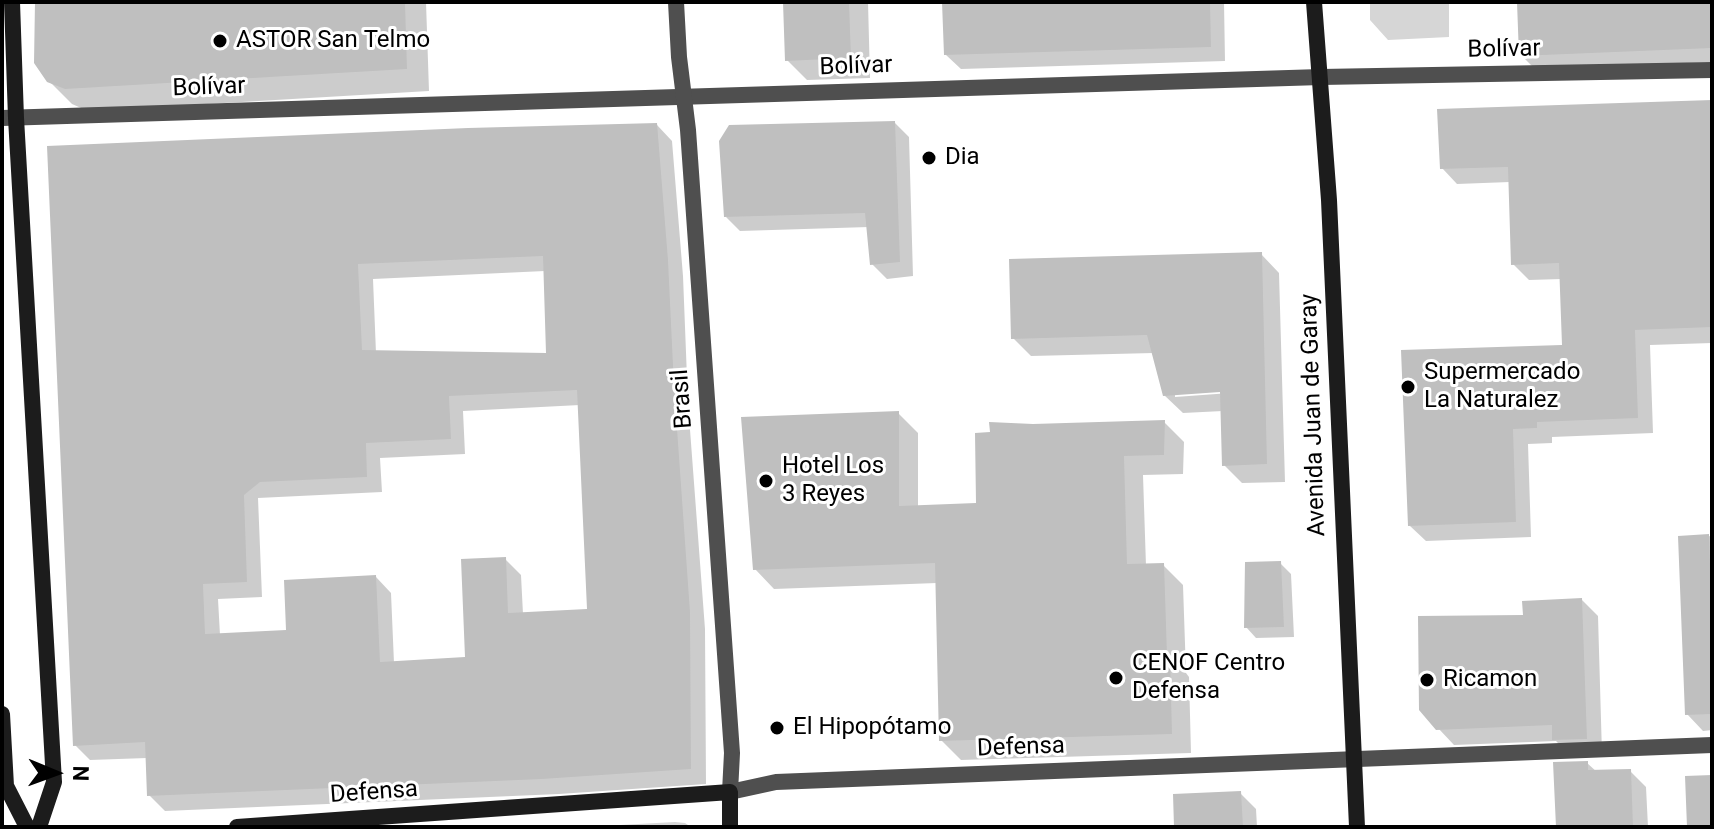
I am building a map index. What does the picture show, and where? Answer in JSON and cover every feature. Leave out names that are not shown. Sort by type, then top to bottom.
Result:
[{"type":"main road","points":[[12,2],[9,118],[54,782],[39,827]]},
{"type":"main road","name":"Avenida Juan de Garay","points":[[1314,2],[1330,216],[1357,827]]},
{"type":"main road","points":[[2,714],[6,786],[27,827]]},
{"type":"main road","points":[[730,792],[730,827]]},
{"type":"main road","name":"Defensa","points":[[237,827],[730,792]]},
{"type":"street","name":"Brasil","points":[[676,2],[690,146],[732,753],[730,792]]},
{"type":"street","name":"Bolívar","points":[[9,118],[1321,77],[1712,70]]},
{"type":"street","name":"Defensa","points":[[730,792],[776,782],[1712,745]]},
{"type":"shaded area","points":[[1370,2],[1449,2],[1449,37],[1388,40],[1370,20]]},
{"type":"shaded area","points":[[675,822],[691,827],[583,827]]},
{"type":"building","name":"ASTOR San Telmo","points":[[35,2],[405,2],[407,69],[65,89],[47,82],[34,63]]},
{"type":"building","points":[[783,2],[849,2],[851,58],[785,61]]},
{"type":"building","points":[[942,2],[1210,2],[1211,47],[944,55]]},
{"type":"building","points":[[1517,2],[1712,2],[1712,48],[1519,56]]},
{"type":"building","points":[[1712,100],[1712,327],[1635,330],[1638,418],[1537,422],[1537,428],[1513,429],[1516,522],[1408,526],[1401,350],[1562,345],[1559,263],[1511,265],[1508,167],[1440,169],[1437,109]]},
{"type":"building","points":[[895,121],[900,262],[870,265],[865,213],[724,217],[719,141],[729,125]]},
{"type":"building","points":[[657,123],[690,612],[691,769],[542,779],[147,796],[145,742],[73,746],[47,146]],"holes":[[[543,256],[546,353],[362,350],[358,264]],[[577,390],[587,609],[508,613],[506,557],[461,559],[465,657],[380,662],[376,575],[284,580],[286,630],[205,634],[203,584],[247,582],[244,495],[260,482],[367,477],[366,443],[451,439],[449,396]]]},
{"type":"building","points":[[1262,252],[1267,464],[1222,466],[1220,392],[1163,396],[1147,335],[1011,339],[1009,259]]},
{"type":"building","points":[[899,411],[899,506],[976,503],[975,433],[990,432],[989,422],[1033,424],[1165,420],[1164,455],[1124,456],[1127,564],[1164,563],[1172,734],[939,741],[935,563],[753,570],[741,417]]},
{"type":"building","points":[[1709,534],[1712,563],[1712,714],[1685,715],[1678,536]]},
{"type":"building","points":[[1281,561],[1284,627],[1244,628],[1245,562]]},
{"type":"building","points":[[1582,598],[1587,739],[1552,740],[1552,725],[1436,730],[1419,710],[1418,616],[1523,615],[1522,601]]},
{"type":"building","points":[[1588,761],[1588,770],[1631,769],[1633,827],[1556,827],[1553,762]]},
{"type":"building","points":[[1712,775],[1712,827],[1687,827],[1685,776]]},
{"type":"building","points":[[1241,791],[1243,827],[1174,827],[1173,794]]},
{"type":"place","name":"ASTOR San Telmo","points":[[220,41]]},
{"type":"place","name":"Dia","points":[[929,158]]},
{"type":"place","name":"Supermercado La Naturalez","points":[[1408,387]]},
{"type":"place","name":"Hotel Los 3 Reyes","points":[[766,481]]},
{"type":"place","name":"CENOF Centro Defensa","points":[[1116,678]]},
{"type":"place","name":"Ricamon","points":[[1427,680]]},
{"type":"place","name":"El Hipopótamo","points":[[777,728]]}]
